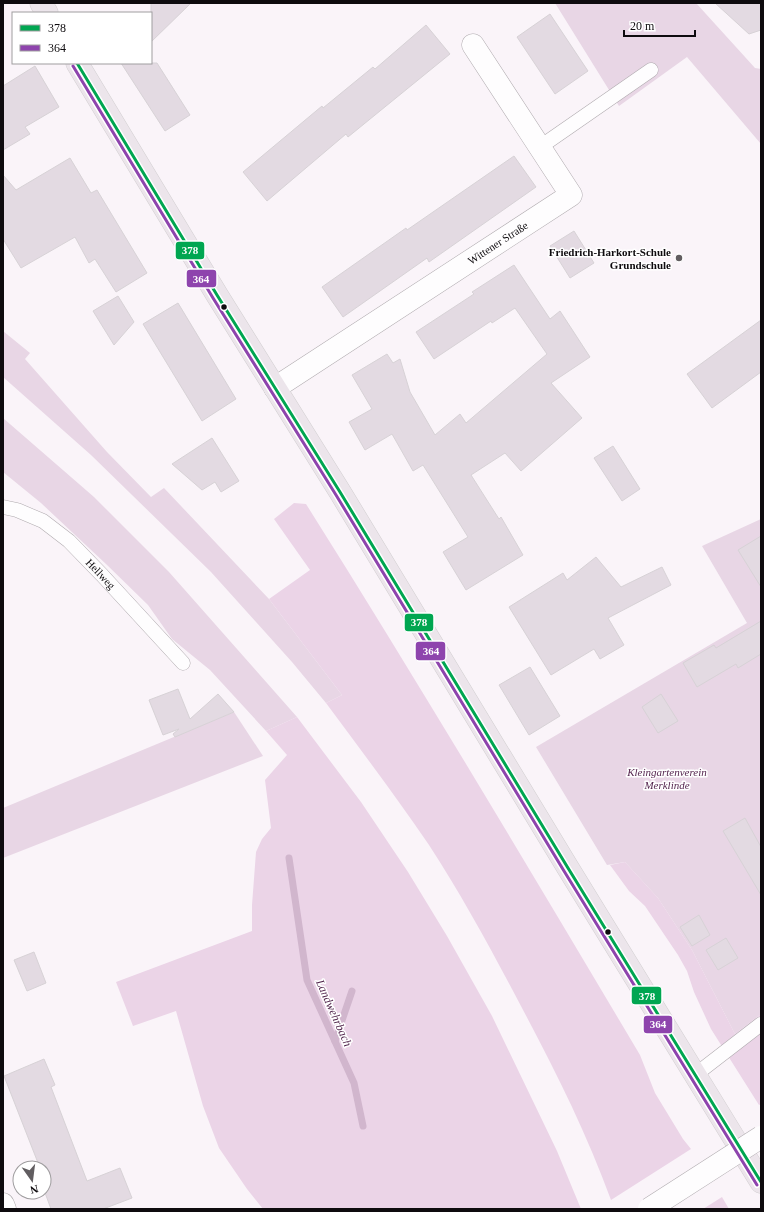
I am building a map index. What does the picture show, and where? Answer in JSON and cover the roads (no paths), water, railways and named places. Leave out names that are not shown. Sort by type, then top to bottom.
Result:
[{"type":"main road","points":[[41,3],[46,12]]},
{"type":"main road","points":[[78,64],[217,295],[761,1182]]},
{"type":"street","name":"Wittener Straße","points":[[275,388],[571,195],[473,45]]},
{"type":"street","points":[[649,1209],[761,1137]]},
{"type":"street","points":[[3,1204],[5,1209]]},
{"type":"lane","points":[[540,147],[652,70]]},
{"type":"lane","name":"Hellweg","points":[[3,508],[17,510],[43,521],[69,542],[102,575],[183,663]]},
{"type":"lane","points":[[695,1075],[761,1024]]},
{"type":"waterway","name":"Landwehrbach","points":[[289,858],[307,980],[354,1083],[363,1126]]},
{"type":"waterway","points":[[335,1041],[352,991]]},
{"type":"place","name":"Friedrich-Harkort-Schule Grundschule","points":[[679,258]]},
{"type":"park label","name":"Kleingartenverein Merklinde","points":[[667,778]]}]
